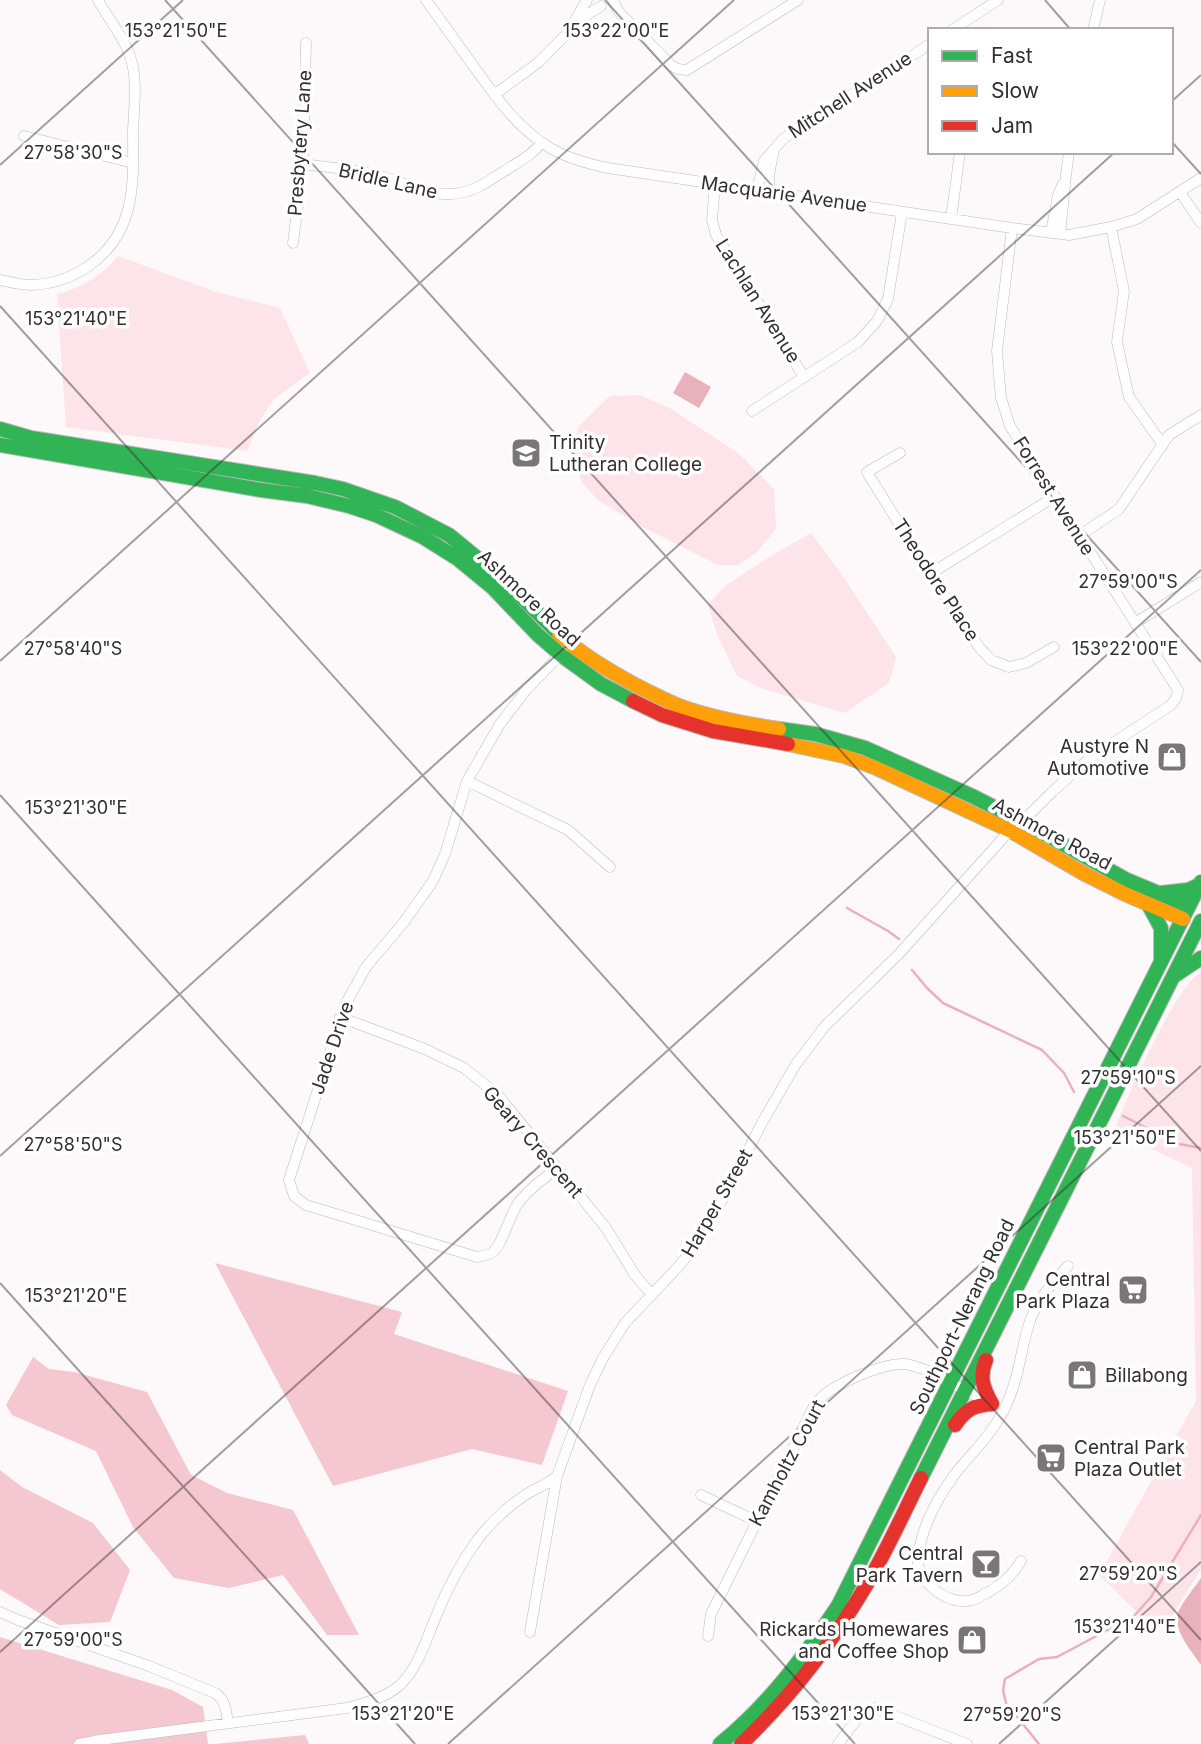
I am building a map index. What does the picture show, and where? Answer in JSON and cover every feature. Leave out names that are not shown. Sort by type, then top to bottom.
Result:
[{"type":"main road","name":"Ashmore Road","points":[[0,429],[31,438],[343,489],[383,502],[437,528],[469,550],[505,581],[544,621],[565,649]]},
{"type":"main road","name":"Ashmore Road","points":[[0,445],[307,496],[341,503],[376,515],[423,537],[458,559],[492,587],[538,635],[620,678],[679,706],[747,724],[815,734],[865,748],[972,796],[1017,826],[1127,880],[1154,899],[1191,911],[1200,925]]},
{"type":"main road","points":[[1160,963],[1161,929],[1154,899],[1188,890],[1200,883]]},
{"type":"main road","name":"Southport-Nerang Road","points":[[720,1744],[737,1731],[777,1690],[827,1625],[958,1387],[1160,963],[1191,911],[1200,883]]},
{"type":"main road","name":"Southport-Nerang Road","points":[[741,1744],[788,1697],[816,1663],[869,1581],[939,1440],[958,1387],[988,1344],[1200,925]]},
{"type":"main road","points":[[1173,976],[1201,958]]},
{"type":"main road","points":[[988,1344],[981,1380],[998,1407]]},
{"type":"main road","points":[[939,1440],[967,1408],[975,1405],[998,1407]]},
{"type":"street","points":[[0,280],[31,285],[75,274],[103,255],[126,218],[133,163],[135,79],[125,43],[97,0]]},
{"type":"street","name":"Macquarie Avenue","points":[[426,0],[494,95],[520,125],[541,143],[569,158],[590,164],[1055,234],[1111,227],[1137,219],[1201,178]]},
{"type":"street","points":[[565,35],[588,0],[594,5],[607,3],[672,66],[687,70],[798,0]]},
{"type":"street","points":[[955,28],[998,0]]},
{"type":"street","points":[[1095,28],[1100,0]]},
{"type":"street","points":[[494,95],[539,62],[586,15],[607,3]]},
{"type":"street","name":"Presbytery Lane","points":[[293,243],[303,164],[306,43]]},
{"type":"street","name":"Mitchell Avenue","points":[[757,190],[764,161],[788,135],[928,45]]},
{"type":"street","points":[[24,136],[133,163]]},
{"type":"street","name":"Bridle Lane","points":[[303,164],[371,173],[429,192],[455,194],[481,186],[531,153],[541,143]]},
{"type":"street","name":"Mitchell Avenue","points":[[770,191],[769,175],[774,150]]},
{"type":"street","points":[[951,219],[960,154]]},
{"type":"street","points":[[1055,234],[1058,195],[1064,181],[1069,154]]},
{"type":"street","name":"Lachlan Avenue","points":[[715,184],[712,220],[716,235],[804,377]]},
{"type":"street","points":[[1180,192],[1201,223]]},
{"type":"street","points":[[752,411],[858,342],[877,321],[888,299],[902,212]]},
{"type":"street","points":[[1111,227],[1124,291],[1117,342],[1129,397],[1163,445]]},
{"type":"street","name":"Forrest Avenue","points":[[1012,228],[997,351],[1001,398],[1010,426],[1178,690],[1171,705],[1079,767],[1017,826]]},
{"type":"street","points":[[1079,536],[1119,509],[1169,435],[1201,415]]},
{"type":"street","name":"Theodore Place","points":[[900,453],[867,472],[979,647],[991,660],[1009,667],[1026,663],[1054,647]]},
{"type":"street","points":[[930,574],[1054,497]]},
{"type":"street","points":[[1135,624],[1201,582]]},
{"type":"street","name":"Jade Drive","points":[[558,1168],[533,1187],[518,1203],[498,1247],[491,1254],[477,1257],[306,1205],[294,1196],[289,1180],[345,1005],[366,967],[404,922],[433,881],[445,854],[467,781],[500,724],[527,689],[565,649]]},
{"type":"street","points":[[467,781],[568,831],[610,867]]},
{"type":"street","name":"Harper Street","points":[[530,1632],[558,1476],[590,1385],[603,1358],[625,1324],[678,1267],[704,1232],[787,1077],[804,1051],[825,1026],[898,955],[1017,826]]},
{"type":"street","name":"Geary Crescent","points":[[340,1017],[425,1048],[464,1068],[498,1095],[606,1228],[635,1275],[652,1295]]},
{"type":"street","points":[[1021,1560],[1004,1583],[975,1600],[965,1601],[952,1598],[930,1586],[917,1563],[925,1530],[939,1500],[957,1471],[988,1437],[998,1407],[1018,1376],[1032,1315],[1048,1287],[1068,1266]]},
{"type":"street","name":"Kamholtz Court","points":[[708,1636],[710,1614],[814,1406],[824,1394],[879,1367],[903,1364],[926,1370],[998,1407]]},
{"type":"street","points":[[79,1744],[347,1708],[386,1695],[402,1684],[414,1665],[463,1560],[492,1523],[522,1497],[547,1485],[558,1476]]},
{"type":"street","points":[[701,1495],[756,1521]]},
{"type":"street","points":[[0,1612],[215,1693],[222,1698],[228,1723]]},
{"type":"street","points":[[838,1744],[862,1714],[875,1709],[967,1744]]},
{"type":"shaded area","points":[[118,256],[216,292],[280,308],[310,373],[274,399],[259,422],[247,451],[66,427],[57,294],[91,280]]},
{"type":"shaded area","points":[[685,372],[711,387],[699,408],[673,393]]},
{"type":"shaded area","points":[[640,395],[671,409],[738,453],[774,489],[776,529],[756,553],[738,565],[718,565],[639,525],[598,500],[582,483],[571,447],[579,426],[610,396]]},
{"type":"shaded area","points":[[811,533],[896,657],[889,683],[844,713],[761,688],[737,676],[717,634],[708,605],[724,587]]},
{"type":"shaded area","points":[[1201,972],[1201,1569],[1168,1623],[1150,1625],[1099,1575],[1196,1401],[1192,1168],[1114,1131],[1165,1020],[1190,982]]},
{"type":"shaded area","points":[[215,1263],[402,1312],[394,1334],[568,1391],[542,1465],[472,1449],[333,1486]]},
{"type":"shaded area","points":[[33,1357],[49,1369],[74,1372],[147,1392],[191,1475],[227,1493],[293,1510],[359,1635],[327,1635],[283,1575],[229,1588],[174,1578],[133,1527],[96,1451],[12,1415],[6,1405]]},
{"type":"shaded area","points":[[0,1470],[22,1487],[93,1523],[130,1570],[110,1622],[59,1625],[0,1589]]},
{"type":"shaded area","points":[[1201,1578],[1201,1665],[1183,1639],[1177,1617],[1181,1606]]},
{"type":"shaded area","points":[[0,1637],[172,1690],[203,1707],[208,1744],[0,1744]]},
{"type":"shaded area","points":[[305,1735],[309,1744],[215,1744]]},
{"type":"waterway","points":[[847,908],[899,939]]},
{"type":"waterway","points":[[912,970],[943,1003],[1042,1050],[1064,1073],[1074,1092]]},
{"type":"waterway","points":[[1123,1116],[1179,1144],[1201,1148]]},
{"type":"waterway","points":[[1039,1744],[1006,1703],[1003,1690],[1005,1679],[1039,1659],[1057,1657],[1134,1616],[1151,1597],[1201,1515]]},
{"type":"traffic: fast","points":[[0,429],[31,438],[315,483],[343,489],[395,507],[449,535],[505,581],[559,634]]},
{"type":"traffic: fast","points":[[0,445],[307,496],[376,515],[423,537],[458,559],[492,587],[561,655],[601,684],[633,701]]},
{"type":"traffic: fast","points":[[779,729],[815,734],[865,748],[972,796],[1127,880],[1189,906]]},
{"type":"traffic: fast","points":[[720,1744],[754,1713],[784,1680],[838,1606],[1201,882]]},
{"type":"traffic: fast","points":[[1161,893],[1188,890],[1199,885]]},
{"type":"traffic: fast","points":[[1148,904],[1161,928],[1161,959]]},
{"type":"traffic: fast","points":[[921,1478],[1201,921]]},
{"type":"traffic: fast","points":[[1174,976],[1201,958]]},
{"type":"traffic: slow","points":[[559,634],[605,668],[673,704],[741,723],[779,729]]},
{"type":"traffic: slow","points":[[788,744],[844,756],[874,767],[1011,831],[1127,895],[1183,919]]},
{"type":"traffic: jam","points":[[633,701],[662,715],[713,731],[788,744]]},
{"type":"traffic: jam","points":[[955,1425],[970,1409],[992,1404],[983,1382],[986,1360]]},
{"type":"traffic: jam","points":[[741,1744],[794,1688],[840,1627],[874,1571],[921,1478]]},
{"type":"place","name":"Trinity Lutheran College","points":[[526,453]]},
{"type":"place","name":"Austyre N Automotive","points":[[1172,757]]},
{"type":"place","name":"Central Park Plaza","points":[[1133,1290]]},
{"type":"place","name":"Billabong","points":[[1082,1375]]},
{"type":"place","name":"Central Park Plaza Outlet","points":[[1051,1458]]},
{"type":"place","name":"Central Park Tavern","points":[[986,1564]]},
{"type":"place","name":"Rickards Homewares and Coffee Shop","points":[[972,1640]]}]
